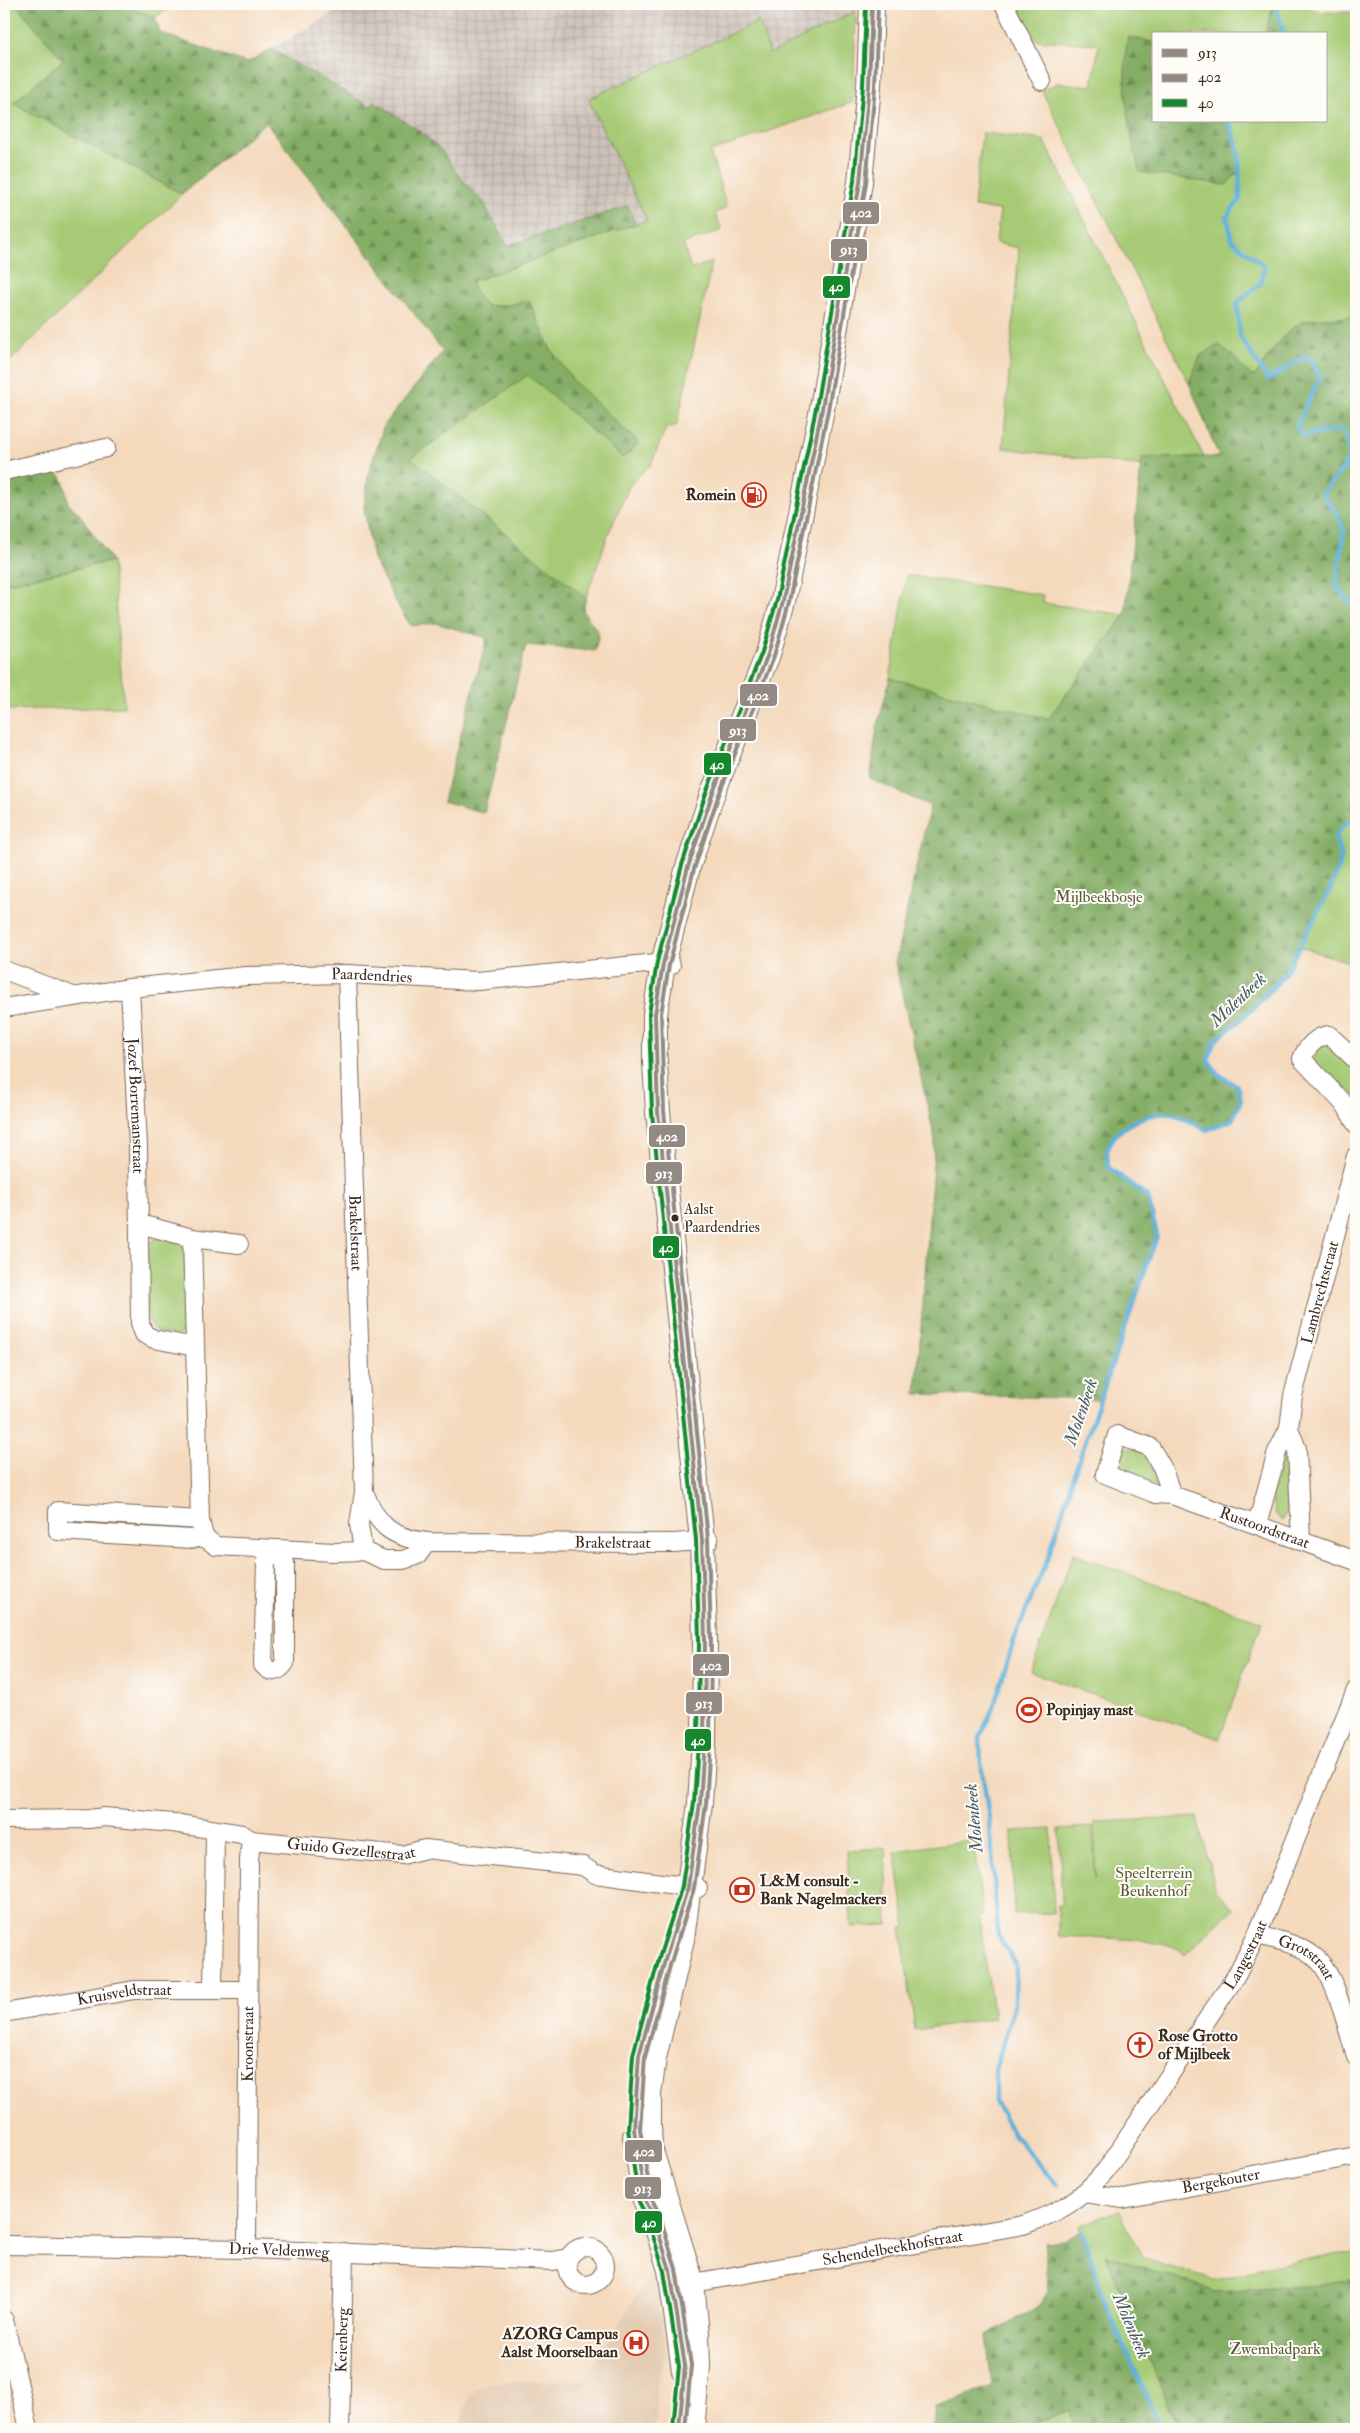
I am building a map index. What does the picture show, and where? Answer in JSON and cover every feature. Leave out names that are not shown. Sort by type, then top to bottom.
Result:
[{"type":"main road","points":[[692,2429],[698,2366],[697,2333],[682,2285],[650,2148],[649,2124],[655,2051],[677,1937],[693,1888],[704,1743],[706,1540],[680,1332],[654,1062],[656,1014],[688,867],[712,795],[768,654],[783,601],[822,409],[860,182],[868,86],[872,4]]},
{"type":"main road","points":[[679,2429],[684,2366],[682,2285]]},
{"type":"street","points":[[1004,4],[1042,81]]},
{"type":"street","points":[[4,471],[106,448]]},
{"type":"street","name":"Paardendries","points":[[4,1008],[39,1004],[73,996],[130,988],[246,976],[347,974],[478,981],[667,964]]},
{"type":"street","name":"Paardendries","points":[[4,970],[73,996]]},
{"type":"street","name":"Brakelstraat","points":[[347,974],[364,1492],[359,1524],[363,1551]]},
{"type":"street","name":"Jozef Borremanstraat","points":[[130,988],[140,1224],[140,1323],[144,1334],[154,1339],[195,1347]]},
{"type":"street","points":[[1356,1060],[1329,1035],[1321,1036],[1304,1052],[1302,1059],[1346,1106],[1356,1124]]},
{"type":"street","name":"Lambrechtstraat","points":[[1257,1525],[1277,1452],[1289,1428],[1293,1396],[1356,1156]]},
{"type":"street","points":[[140,1224],[192,1238],[239,1244]]},
{"type":"street","points":[[192,1238],[200,1520],[204,1538]]},
{"type":"street","name":"Lambrechtstraat","points":[[1289,1428],[1297,1449],[1301,1541]]},
{"type":"street","name":"Brakelstraat","points":[[364,1492],[373,1514],[384,1526],[408,1539],[426,1542],[674,1543],[706,1540]]},
{"type":"street","name":"Rustoordstraat","points":[[1172,1495],[1356,1561]]},
{"type":"street","points":[[200,1520],[58,1511],[58,1531],[192,1539],[204,1538],[216,1546],[276,1550],[363,1551],[384,1560],[403,1560],[418,1554],[426,1542]]},
{"type":"street","points":[[276,1550],[286,1563],[285,1663],[280,1670],[274,1672],[268,1670],[263,1665],[266,1562],[276,1550]]},
{"type":"street","name":"Langestraat","points":[[1085,2193],[1106,2170],[1236,1976],[1257,1935],[1356,1690]]},
{"type":"street","name":"Guido Gezellestraat","points":[[4,1820],[89,1819],[104,1817],[173,1823],[242,1834],[251,1840],[402,1855],[425,1849],[583,1866],[595,1874],[693,1888]]},
{"type":"street","points":[[212,1990],[215,1831]]},
{"type":"street","name":"Kroonstraat","points":[[247,2249],[249,1860],[251,1840]]},
{"type":"street","name":"Grotstraat","points":[[1257,1935],[1288,1942],[1317,1958],[1330,1976],[1356,2058]]},
{"type":"street","name":"Kruisveldstraat","points":[[4,2013],[134,1990],[248,1990]]},
{"type":"street","name":"Bergekouter","points":[[1085,2193],[1123,2199],[1356,2156]]},
{"type":"street","name":"Schendelbeekhofstraat","points":[[682,2285],[1023,2225],[1055,2214],[1085,2193]]},
{"type":"street","name":"Drie Veldenweg","points":[[4,2245],[247,2249],[562,2262]]},
{"type":"street","name":"Keienberg","points":[[340,2429],[344,2252]]},
{"type":"street","points":[[4,2320],[29,2429]]},
{"type":"shaded area","points":[[349,4],[856,4],[856,11],[770,54],[759,21],[588,99],[647,220],[635,224],[628,206],[507,246],[484,203],[458,175],[441,150],[374,102],[371,108],[271,49]]},
{"type":"shaded area","name":"AZORG Campus Aalst Moorselbaan","points":[[654,2268],[666,2354],[656,2388],[655,2429],[461,2429],[464,2411],[469,2398],[477,2388],[494,2382],[584,2380]]},
{"type":"green space","points":[[16,4],[63,60],[13,103],[182,194],[4,367],[4,14]]},
{"type":"green space","points":[[16,4],[123,4],[131,9],[155,17],[160,33],[247,63],[271,49],[371,107],[374,101],[422,133],[441,150],[458,175],[484,203],[507,246],[628,206],[635,224],[470,282],[479,298],[487,306],[529,301],[551,350],[575,383],[639,443],[623,458],[528,375],[411,458],[586,598],[583,611],[599,633],[595,651],[526,645],[484,813],[443,801],[487,638],[436,623],[411,626],[400,610],[373,559],[364,509],[368,475],[384,425],[443,351],[266,122],[182,194],[13,103],[63,60]]},
{"type":"green space","points":[[123,4],[176,4],[155,17],[131,9]]},
{"type":"green space","points":[[1015,4],[1117,6],[1117,4],[1274,4],[1266,32],[1152,32],[1152,42],[1128,38],[1134,149],[1231,178],[1238,172],[1239,153],[1229,122],[1328,122],[1328,32],[1284,32],[1277,6],[1287,4],[1324,12],[1356,12],[1356,316],[1314,319],[1295,327],[1279,342],[1254,377],[1243,370],[1233,355],[1201,355],[1189,383],[1042,91],[1057,83],[1092,86],[1099,44],[1034,40]]},
{"type":"green space","points":[[1274,4],[1277,4],[1284,32],[1266,32]]},
{"type":"green space","points":[[856,11],[853,102],[710,152],[727,207],[715,214],[722,230],[683,244],[691,269],[712,262],[677,425],[666,428],[651,464],[630,485],[609,532],[586,598],[410,458],[528,374],[623,458],[639,443],[575,383],[551,350],[529,301],[487,306],[479,298],[470,282],[647,220],[588,99],[759,21],[770,54]]},
{"type":"green space","points":[[1128,37],[1152,42],[1152,122],[1229,122],[1239,153],[1238,172],[1226,185],[1140,172],[1129,123],[1125,87]]},
{"type":"green space","points":[[982,133],[1044,140],[1204,457],[1142,458],[1141,466],[1003,448],[1019,248],[996,243],[1000,210],[974,207]]},
{"type":"green space","name":"Mijlbeekbosje","points":[[1356,316],[1356,816],[1339,830],[1335,838],[1342,857],[1331,888],[1284,975],[1252,1010],[1215,1041],[1208,1060],[1218,1074],[1237,1086],[1241,1100],[1232,1120],[1207,1130],[1176,1115],[1157,1114],[1127,1126],[1112,1140],[1108,1148],[1108,1167],[1148,1197],[1157,1236],[1100,1399],[916,1394],[935,1139],[895,963],[930,806],[870,779],[877,728],[890,678],[1048,719],[1125,615],[1142,458],[1219,457],[1189,383],[1201,355],[1219,345],[1254,377],[1280,342],[1295,327],[1314,319]]},
{"type":"green space","points":[[4,463],[39,464],[48,466],[56,471],[62,478],[66,489],[68,504],[78,512],[112,561],[4,584]]},
{"type":"green space","points":[[112,561],[124,707],[4,710],[4,584]]},
{"type":"green space","points":[[907,575],[1043,595],[1043,603],[1125,615],[1048,720],[890,678]]},
{"type":"green space","points":[[1356,816],[1356,964],[1300,947],[1331,888],[1335,838],[1339,830]]},
{"type":"green space","points":[[1324,1044],[1337,1049],[1356,1067],[1356,1093],[1348,1096],[1314,1065],[1313,1056],[1316,1047]]},
{"type":"green space","points":[[158,1238],[177,1241],[184,1245],[187,1330],[178,1335],[164,1333],[152,1328],[148,1320],[147,1244]]},
{"type":"green space","points":[[1124,1447],[1146,1452],[1162,1488],[1118,1471],[1114,1463],[1119,1450]]},
{"type":"green space","points":[[1285,1453],[1289,1453],[1293,1496],[1282,1521],[1276,1515],[1273,1507],[1273,1498],[1276,1479]]},
{"type":"green space","points":[[1073,1554],[1262,1622],[1219,1739],[1031,1672]]},
{"type":"green space","name":"Speelterrein Beukenhof","points":[[1197,1817],[1216,1891],[1235,1909],[1218,1922],[1185,1955],[1176,1949],[1162,1944],[1145,1941],[1058,1936],[1058,1905],[1062,1904],[1059,1829],[1093,1827],[1095,1878],[1095,1822]]},
{"type":"green space","points":[[1051,1829],[1054,1913],[1014,1914],[1012,1831]]},
{"type":"green space","points":[[973,1840],[983,1916],[979,1917],[994,2018],[915,2030],[901,1928],[906,1927],[895,1851]]},
{"type":"green space","points":[[885,1848],[888,1925],[851,1927],[847,1850]]},
{"type":"green space","name":"Zwembadpark","points":[[1119,2210],[1142,2258],[1211,2280],[1317,2256],[1356,2253],[1356,2429],[1162,2429],[1108,2311],[1079,2226]]},
{"type":"green space","points":[[1082,2231],[1108,2311],[1161,2429],[1068,2429],[1072,2422],[1069,2410],[1018,2429],[933,2429],[935,2406],[992,2387],[986,2335],[1036,2308],[1049,2291],[1044,2242],[1065,2240]]},
{"type":"green space","name":"Zwembadpark","points":[[1105,2254],[1215,2292],[1321,2285],[1356,2279],[1356,2429],[1179,2429]]},
{"type":"green space","points":[[1070,2410],[1072,2422],[1068,2429],[1018,2429]]},
{"type":"waterway","name":"Molenbeek","points":[[1276,4],[1283,32]]},
{"type":"waterway","name":"Molenbeek","points":[[1229,122],[1239,153],[1240,199],[1227,216],[1232,240],[1264,266],[1261,283],[1237,303],[1240,336],[1268,380],[1302,358],[1311,359],[1320,377],[1297,425],[1301,436],[1343,429],[1350,455],[1344,468],[1322,493],[1338,516],[1344,530],[1336,586],[1351,604],[1356,607]]},
{"type":"waterway","name":"Molenbeek","points":[[1058,2186],[1013,2134],[995,2101],[995,2070],[1015,2003],[1016,1964],[998,1936],[990,1825],[981,1763],[980,1737],[994,1706],[1015,1637],[1050,1553],[1073,1477],[1157,1236],[1148,1197],[1108,1167],[1107,1150],[1112,1140],[1127,1126],[1157,1114],[1176,1115],[1207,1130],[1232,1120],[1241,1100],[1237,1086],[1218,1074],[1208,1060],[1215,1041],[1252,1010],[1284,975],[1331,888],[1342,857],[1335,838],[1339,830],[1356,816]]},
{"type":"waterway","name":"Molenbeek","points":[[1082,2231],[1108,2311],[1162,2429]]},
{"type":"transit line","name":"40","points":[[673,2428],[679,2366],[664,2271],[647,2217],[639,2202],[628,2129],[633,2055],[659,1958],[682,1886],[694,1802],[698,1743],[699,1639],[696,1540],[652,1113],[649,1014],[657,962],[682,865],[706,793],[762,652],[777,600],[816,408],[854,181],[863,86],[866,4]]},
{"type":"transit line","name":"913","points":[[679,2429],[685,2366],[670,2270],[653,2215],[645,2200],[634,2129],[639,2056],[665,1960],[688,1887],[700,1803],[704,1743],[705,1639],[702,1540],[658,1112],[655,1014],[663,964],[688,867],[712,795],[768,654],[783,601],[822,409],[860,182],[869,86],[872,4]]},
{"type":"transit line","name":"402","points":[[685,2429],[691,2365],[676,2269],[659,2213],[651,2198],[640,2129],[645,2057],[694,1888],[706,1804],[710,1743],[711,1639],[708,1539],[664,1111],[661,1014],[669,965],[694,869],[718,797],[774,656],[789,602],[828,410],[866,183],[875,87],[878,4]]},
{"type":"place","name":"Romein","points":[[754,495]]},
{"type":"place","name":"Aalst Paardendries","points":[[675,1218]]},
{"type":"place","name":"Popinjay mast","points":[[1029,1710]]},
{"type":"place","name":"L&M consult - Bank Nagelmackers","points":[[742,1890]]},
{"type":"place","name":"Rose Grotto of Mijlbeek","points":[[1140,2045]]},
{"type":"place","name":"AZORG Campus Aalst Moorselbaan","points":[[636,2343]]}]
